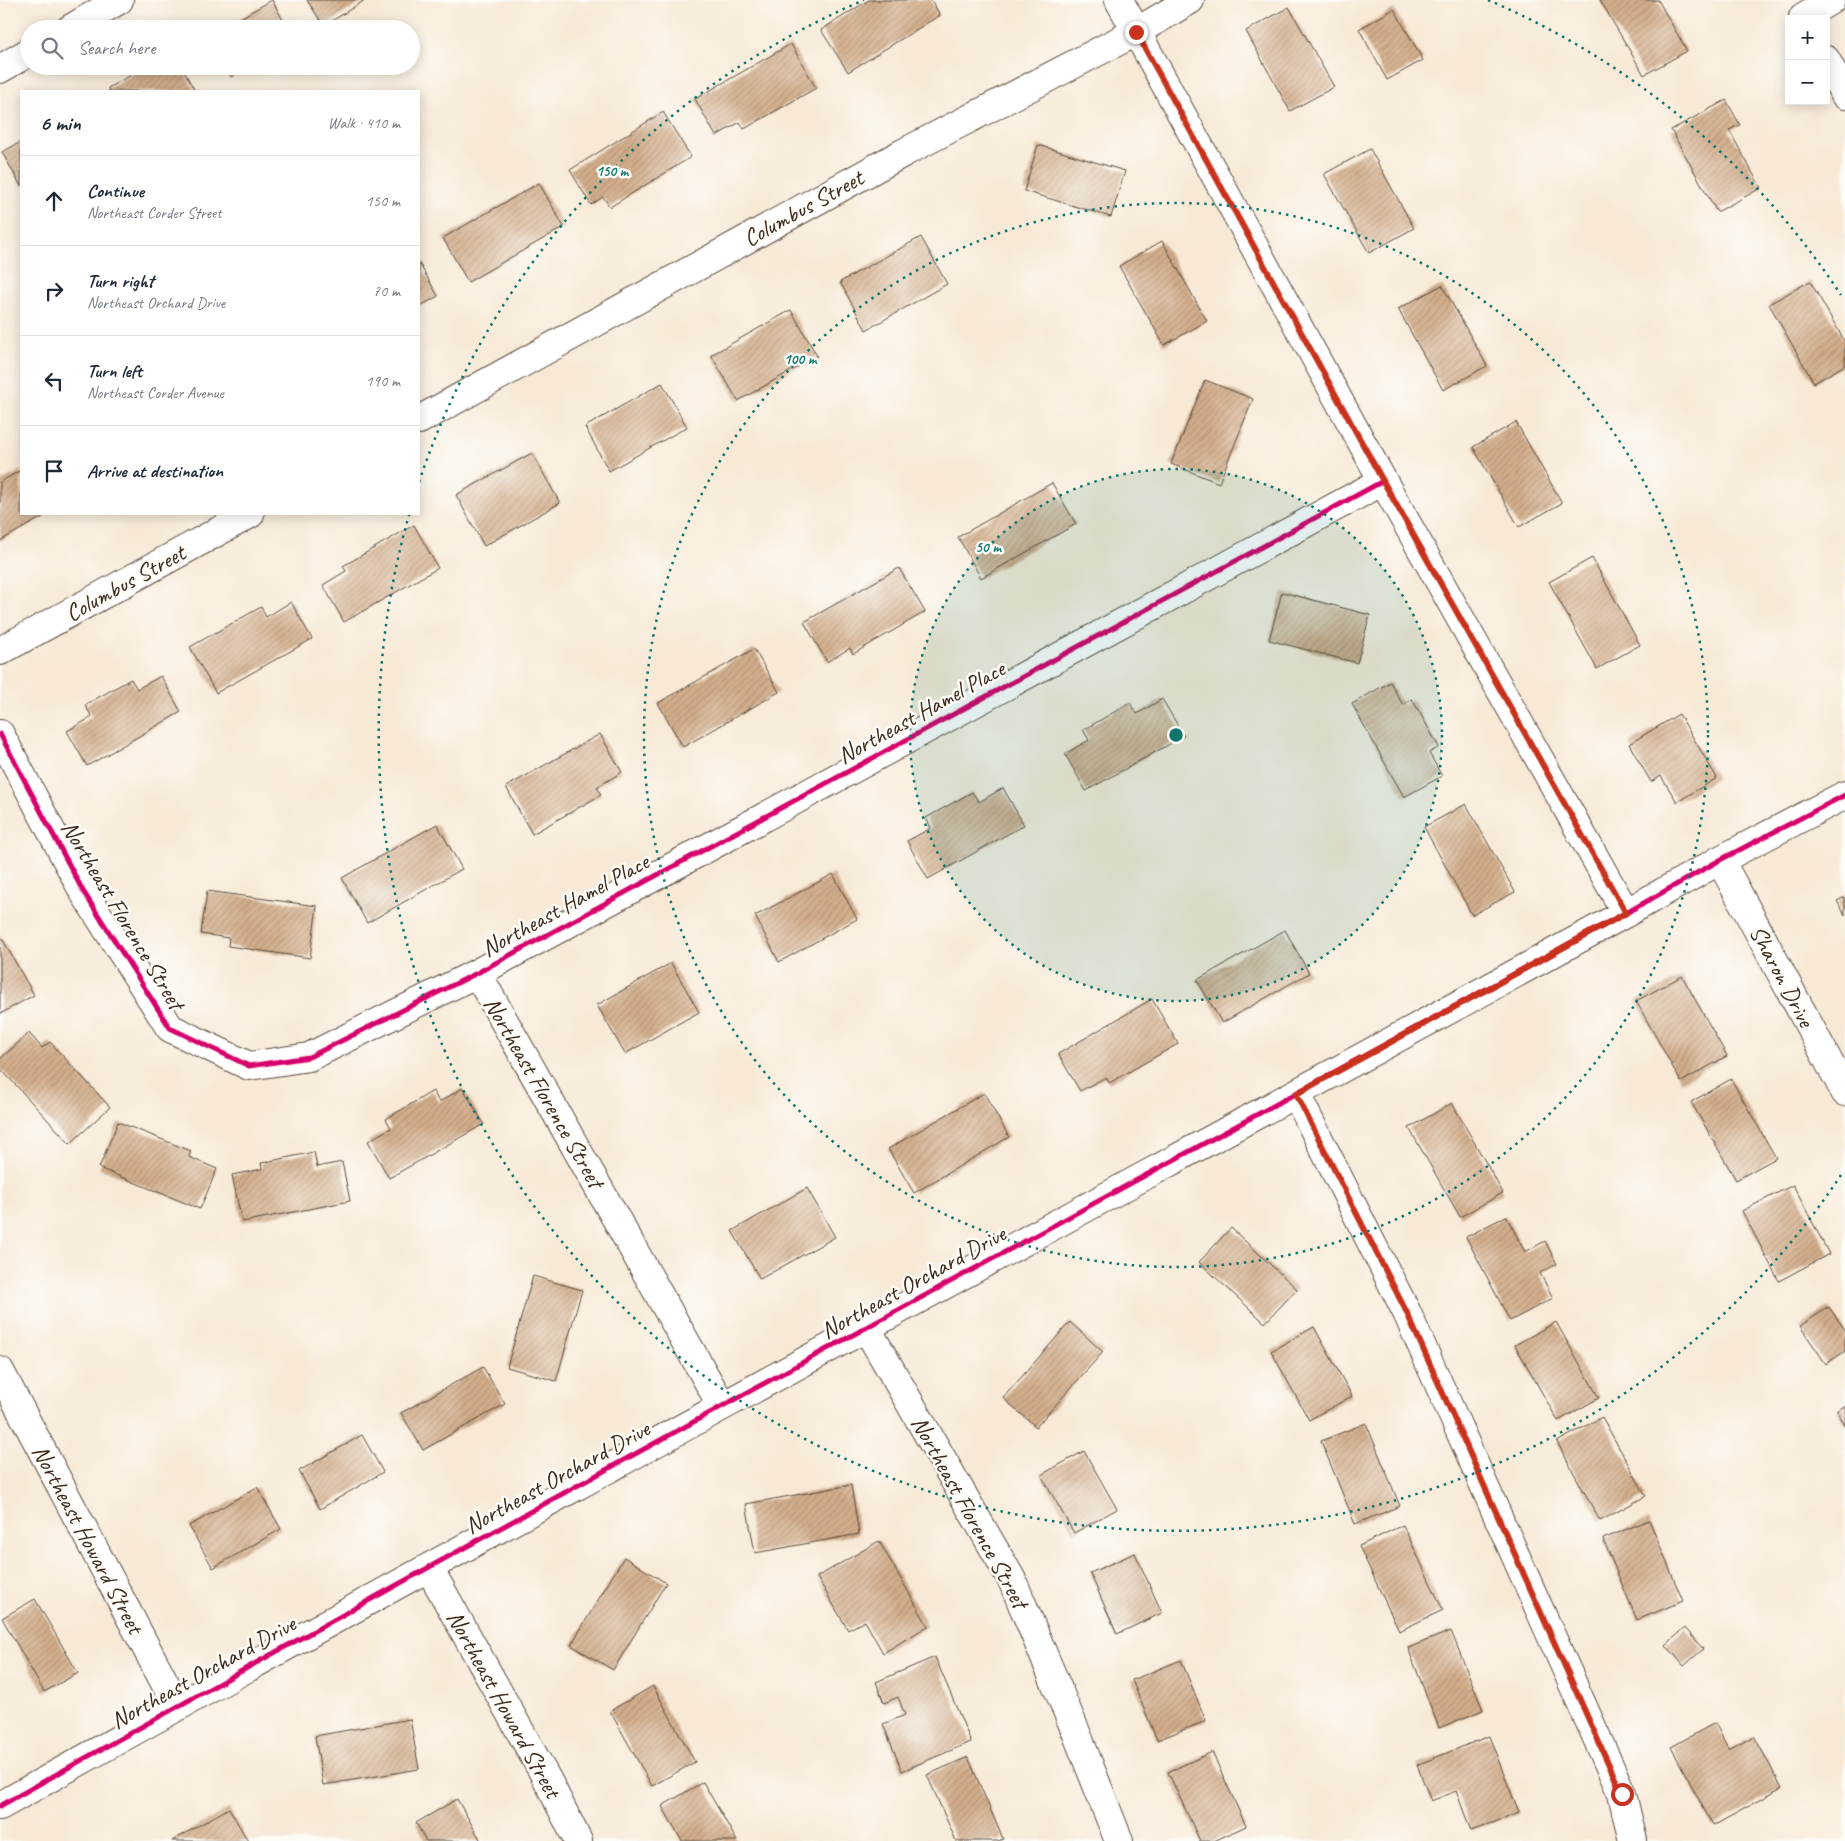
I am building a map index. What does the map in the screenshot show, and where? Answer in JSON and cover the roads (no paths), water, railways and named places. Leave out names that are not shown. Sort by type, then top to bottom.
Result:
[{"type":"street","points":[[85,20],[119,0]]},
{"type":"street","points":[[1119,0],[1383,481],[1626,913]]},
{"type":"street","name":"Columbus Street","points":[[420,419],[903,153],[1136,32],[1190,0]]},
{"type":"street","points":[[1800,12],[1831,0]]},
{"type":"street","points":[[0,69],[20,57]]},
{"type":"street","points":[[1830,67],[1845,95]]},
{"type":"street","name":"Northeast Hamel Place","points":[[477,973],[1383,481]]},
{"type":"street","name":"Columbus Street","points":[[0,652],[248,515]]},
{"type":"street","name":"Northeast Florence Street","points":[[0,734],[83,891],[170,1028],[250,1066],[309,1057],[477,973],[722,1406]]},
{"type":"street","name":"Northeast Orchard Drive","points":[[0,1806],[177,1706],[866,1327],[1296,1094],[1720,860],[1845,795]]},
{"type":"street","name":"Sharon Drive","points":[[1720,860],[1845,1092]]},
{"type":"street","points":[[1296,1094],[1411,1322],[1622,1794],[1633,1841]]},
{"type":"street","name":"Northeast Florence Street","points":[[866,1327],[1012,1580],[1076,1732],[1119,1841]]},
{"type":"street","name":"Northeast Howard Street","points":[[0,1371],[177,1706]]},
{"type":"street","name":"Northeast Howard Street","points":[[428,1568],[548,1781],[578,1841]]}]
